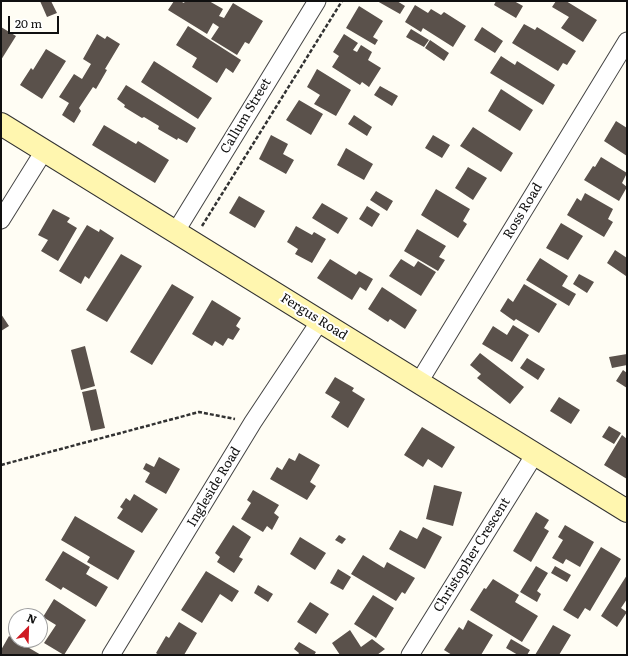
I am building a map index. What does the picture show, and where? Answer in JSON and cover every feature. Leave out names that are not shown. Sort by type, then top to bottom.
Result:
[{"type":"street","name":"Callum Street","points":[[176,231],[317,1]]},
{"type":"street","name":"Ross Road","points":[[419,382],[627,41]]},
{"type":"street","name":"Fergus Road","points":[[1,124],[627,511]]},
{"type":"street","points":[[1,220],[44,151]]},
{"type":"street","name":"Ingleside Road","points":[[111,655],[253,422],[320,321]]},
{"type":"street","name":"Christopher Crescent","points":[[410,655],[535,454]]},
{"type":"path","points":[[202,225],[342,1]]},
{"type":"path","points":[[1,465],[199,412],[253,422]]},
{"type":"building","points":[[40,1],[51,1],[57,13],[47,17]]},
{"type":"building","points":[[174,1],[184,3],[185,1],[209,1],[223,9],[219,16],[224,18],[233,3],[263,21],[249,44],[245,42],[237,55],[211,39],[219,27],[213,23],[207,34],[168,10]]},
{"type":"building","points":[[377,1],[397,1],[405,6],[400,14]]},
{"type":"building","points":[[496,1],[514,1],[523,6],[516,18],[494,5]]},
{"type":"building","points":[[556,1],[566,1],[597,20],[583,42],[561,28],[569,17],[552,7]]},
{"type":"building","points":[[415,5],[428,13],[431,9],[441,15],[444,12],[466,26],[453,47],[423,28],[421,32],[405,22]]},
{"type":"building","points":[[359,6],[383,21],[373,37],[378,40],[375,45],[346,28]]},
{"type":"building","points":[[524,24],[535,30],[537,27],[576,51],[567,65],[563,63],[558,71],[512,43]]},
{"type":"building","points":[[188,26],[241,60],[233,73],[226,68],[217,83],[192,67],[197,58],[176,45]]},
{"type":"building","points":[[1,27],[16,36],[1,60]]},
{"type":"building","points":[[482,27],[503,41],[495,53],[474,40]]},
{"type":"building","points":[[411,29],[429,40],[424,47],[406,37]]},
{"type":"building","points":[[97,34],[105,39],[107,36],[120,44],[105,69],[107,70],[96,89],[93,87],[79,108],[81,111],[74,123],[62,115],[69,103],[59,97],[74,74],[82,79],[91,64],[83,59]]},
{"type":"building","points":[[344,34],[358,43],[353,50],[357,52],[361,45],[372,52],[368,60],[381,68],[369,87],[362,82],[360,85],[332,67],[339,56],[333,52]]},
{"type":"building","points":[[430,40],[449,53],[444,61],[425,48]]},
{"type":"building","points":[[46,49],[66,61],[42,99],[20,85],[31,68],[33,70]]},
{"type":"building","points":[[501,56],[515,65],[517,61],[555,85],[543,105],[490,73]]},
{"type":"building","points":[[154,61],[212,98],[198,119],[141,82]]},
{"type":"building","points":[[317,69],[351,90],[336,116],[314,104],[320,95],[307,87]]},
{"type":"building","points":[[126,85],[196,128],[187,143],[178,138],[177,140],[158,129],[159,126],[124,107],[125,105],[117,99]]},
{"type":"building","points":[[380,86],[398,96],[392,106],[374,95]]},
{"type":"building","points":[[501,89],[533,110],[520,131],[488,111]]},
{"type":"building","points":[[299,100],[323,114],[311,135],[286,120]]},
{"type":"building","points":[[354,115],[372,127],[367,136],[348,124]]},
{"type":"building","points":[[616,121],[627,128],[627,156],[604,141]]},
{"type":"building","points":[[104,125],[136,144],[138,141],[169,160],[155,183],[92,145]]},
{"type":"building","points":[[473,127],[513,153],[501,172],[460,146]]},
{"type":"building","points":[[271,135],[288,144],[283,154],[294,160],[286,174],[259,159]]},
{"type":"building","points":[[433,135],[450,145],[442,158],[425,148]]},
{"type":"building","points":[[346,148],[373,164],[364,180],[337,165]]},
{"type":"building","points":[[601,157],[627,173],[622,183],[627,187],[619,201],[584,180]]},
{"type":"building","points":[[468,167],[487,178],[473,200],[455,188]]},
{"type":"building","points":[[436,189],[470,209],[463,221],[467,224],[458,238],[421,215]]},
{"type":"building","points":[[376,191],[393,201],[387,211],[370,200]]},
{"type":"building","points":[[585,193],[613,209],[608,219],[613,222],[604,237],[567,215],[577,198],[581,201]]},
{"type":"building","points":[[239,196],[265,211],[255,228],[229,213]]},
{"type":"building","points":[[322,203],[348,218],[338,234],[312,218]]},
{"type":"building","points":[[367,206],[380,214],[372,227],[359,219]]},
{"type":"building","points":[[53,209],[70,218],[67,222],[77,228],[58,261],[41,251],[48,240],[38,235]]},
{"type":"building","points":[[561,223],[583,236],[568,260],[546,248]]},
{"type":"building","points":[[87,225],[99,232],[100,229],[114,238],[89,279],[85,276],[81,284],[59,271]]},
{"type":"building","points":[[296,226],[312,235],[314,232],[326,239],[312,263],[295,254],[298,249],[287,242]]},
{"type":"building","points":[[417,229],[446,246],[439,257],[445,260],[438,271],[404,251]]},
{"type":"building","points":[[615,250],[627,258],[626,276],[607,263]]},
{"type":"building","points":[[121,254],[142,266],[107,322],[86,310]]},
{"type":"building","points":[[540,258],[568,276],[562,286],[576,294],[569,306],[526,280]]},
{"type":"building","points":[[330,259],[356,275],[359,271],[373,279],[366,291],[360,287],[352,300],[317,278]]},
{"type":"building","points":[[401,259],[414,267],[418,261],[436,272],[421,296],[389,276]]},
{"type":"building","points":[[579,274],[594,282],[587,293],[573,284]]},
{"type":"building","points":[[172,284],[194,297],[152,365],[130,352]]},
{"type":"building","points":[[524,284],[557,304],[539,333],[516,319],[514,321],[500,311],[508,298],[513,302]]},
{"type":"building","points":[[382,287],[417,310],[405,329],[390,319],[388,322],[368,309]]},
{"type":"building","points":[[212,300],[241,318],[236,326],[240,329],[233,340],[228,338],[223,346],[215,341],[212,346],[192,334]]},
{"type":"building","points":[[1,314],[9,326],[1,331]]},
{"type":"building","points":[[513,325],[529,335],[512,362],[482,344],[493,326],[507,335]]},
{"type":"building","points":[[85,346],[95,386],[81,390],[71,350]]},
{"type":"building","points":[[480,353],[524,387],[510,404],[477,378],[481,374],[470,365]]},
{"type":"building","points":[[627,354],[627,365],[612,368],[609,357]]},
{"type":"building","points":[[527,358],[545,369],[538,380],[520,368]]},
{"type":"building","points":[[623,370],[627,373],[627,388],[616,381]]},
{"type":"building","points":[[335,377],[354,388],[352,391],[365,399],[348,428],[331,417],[340,402],[325,393]]},
{"type":"building","points":[[96,389],[105,428],[91,431],[82,392]]},
{"type":"building","points":[[559,397],[580,410],[571,424],[550,411]]},
{"type":"building","points":[[609,426],[621,433],[614,444],[602,437]]},
{"type":"building","points":[[422,427],[455,447],[442,468],[428,459],[423,467],[404,455]]},
{"type":"building","points":[[622,435],[627,439],[627,479],[604,465]]},
{"type":"building","points":[[299,453],[320,465],[310,482],[316,486],[307,500],[270,479],[277,467],[282,470],[289,458],[295,461]]},
{"type":"building","points":[[159,457],[180,469],[166,494],[145,482],[150,473],[143,469],[146,463],[154,467]]},
{"type":"building","points":[[434,485],[462,492],[453,526],[426,519]]},
{"type":"building","points":[[253,490],[279,505],[274,513],[279,517],[272,530],[267,526],[263,532],[241,519],[251,503],[247,500]]},
{"type":"building","points":[[134,494],[158,509],[142,533],[117,518],[123,509],[120,507],[126,498],[130,501]]},
{"type":"building","points":[[536,512],[549,520],[544,528],[549,531],[531,562],[513,551]]},
{"type":"building","points":[[75,516],[135,551],[118,580],[87,562],[90,557],[61,540]]},
{"type":"building","points":[[233,525],[251,537],[239,557],[243,559],[234,573],[217,562],[220,557],[215,553]]},
{"type":"building","points":[[565,525],[594,542],[580,567],[566,559],[563,564],[552,558],[563,540],[558,537]]},
{"type":"building","points":[[423,527],[442,537],[425,569],[389,549],[400,530],[417,539]]},
{"type":"building","points":[[339,535],[346,539],[342,544],[335,540]]},
{"type":"building","points":[[300,537],[326,553],[315,570],[290,554]]},
{"type":"building","points":[[601,547],[621,559],[590,611],[585,608],[578,619],[563,610]]},
{"type":"building","points":[[63,551],[90,567],[86,574],[108,587],[96,607],[63,587],[61,590],[45,580]]},
{"type":"building","points":[[363,555],[384,568],[387,562],[415,578],[405,594],[402,592],[396,601],[351,574]]},
{"type":"building","points":[[536,566],[548,573],[537,591],[541,594],[537,602],[520,592]]},
{"type":"building","points":[[555,566],[571,575],[567,582],[551,573]]},
{"type":"building","points":[[338,569],[351,577],[343,590],[330,583]]},
{"type":"building","points":[[206,571],[239,591],[232,602],[220,594],[202,623],[181,610]]},
{"type":"building","points":[[627,575],[627,599],[621,608],[627,612],[617,627],[601,616]]},
{"type":"building","points":[[493,579],[519,595],[515,602],[538,616],[522,642],[470,610],[484,588],[486,589]]},
{"type":"building","points":[[258,585],[273,594],[268,602],[254,593]]},
{"type":"building","points":[[373,595],[394,608],[376,638],[354,624]]},
{"type":"building","points":[[54,599],[86,620],[64,655],[48,645],[48,637],[56,625],[48,620],[48,609]]},
{"type":"building","points":[[310,602],[329,614],[316,634],[297,622]]},
{"type":"building","points":[[468,620],[493,635],[481,655],[452,655],[444,650],[459,627],[463,630]]},
{"type":"building","points":[[179,622],[197,633],[184,655],[159,655],[156,653],[166,636],[169,638]]},
{"type":"building","points":[[553,625],[571,635],[559,655],[535,655]]},
{"type":"building","points":[[350,630],[361,647],[372,639],[385,649],[377,655],[340,655],[332,643]]},
{"type":"building","points":[[8,638],[8,648],[29,648],[41,655],[1,655],[1,650]]},
{"type":"building","points":[[511,639],[530,650],[527,655],[518,655],[506,648]]},
{"type":"building","points":[[299,642],[316,652],[314,655],[298,655],[299,653],[294,649]]}]
